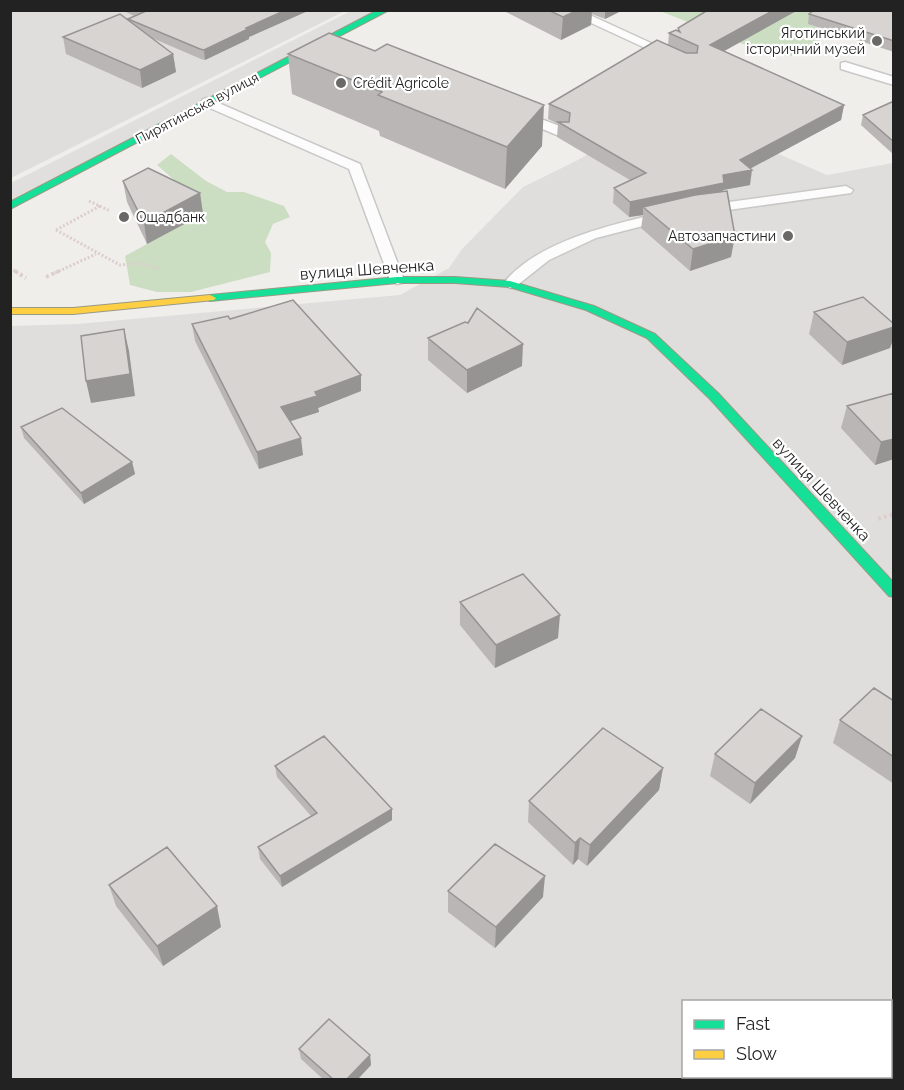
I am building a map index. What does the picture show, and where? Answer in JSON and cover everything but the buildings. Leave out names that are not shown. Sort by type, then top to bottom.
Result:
[{"type":"street","name":"Пирятинська вулиця","points":[[10,206],[385,10]]},
{"type":"street","name":"вулиця Шевченка","points":[[10,311],[73,311],[397,280],[455,280],[510,284],[590,308],[651,336],[714,396],[894,592]]},
{"type":"lane","points":[[568,10],[678,58]]},
{"type":"lane","points":[[328,39],[343,45]]},
{"type":"lane","points":[[845,66],[894,81]]},
{"type":"lane","points":[[207,102],[355,167],[397,280]]},
{"type":"lane","points":[[507,111],[562,132]]},
{"type":"lane","points":[[510,284],[544,257],[591,235],[686,211],[846,190]]},
{"type":"path","points":[[110,211],[100,206],[56,230],[120,265],[139,263],[172,272]]},
{"type":"path","points":[[43,279],[96,253]]},
{"type":"path","points":[[10,268],[33,283]]},
{"type":"shaded area","points":[[11,11],[345,11],[11,178]]},
{"type":"shaded area","points":[[351,11],[379,11],[11,201],[11,183]]},
{"type":"shaded area","points":[[673,108],[827,175],[893,163],[893,1079],[11,1079],[10,326],[77,324],[400,295],[449,268],[462,249],[523,187]]},
{"type":"green space","points":[[660,11],[832,11],[811,25],[827,30],[820,40],[808,51],[791,56],[766,52]]},
{"type":"green space","points":[[171,154],[206,181],[227,192],[244,192],[284,206],[290,217],[273,224],[265,242],[271,253],[270,272],[191,292],[157,292],[130,285],[125,256],[202,214],[180,185],[157,165]]},
{"type":"traffic: fast","points":[[10,206],[385,10]]},
{"type":"traffic: fast","points":[[210,298],[397,280],[455,280],[510,284],[590,308],[651,336],[714,396],[894,592]]},
{"type":"traffic: slow","points":[[10,311],[73,311],[210,298]]},
{"type":"place","name":"Яготинський історичний музей","points":[[877,41]]},
{"type":"place","name":"Crédit Agricole","points":[[341,83]]},
{"type":"place","name":"Ощадбанк","points":[[124,217]]},
{"type":"place","name":"Автозапчастини","points":[[788,236]]}]
